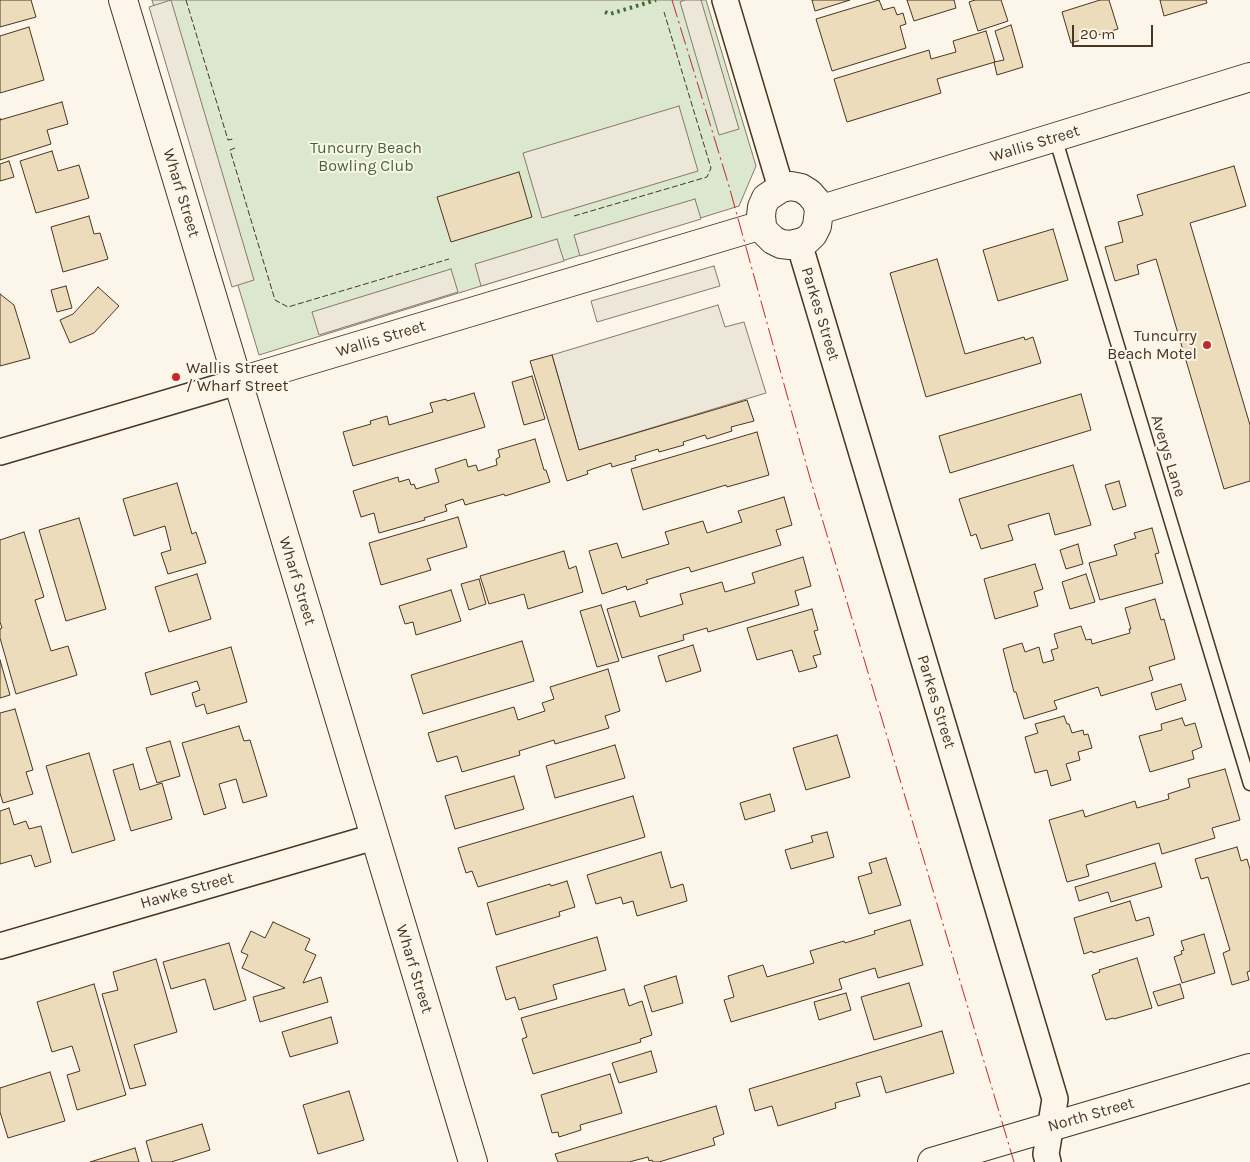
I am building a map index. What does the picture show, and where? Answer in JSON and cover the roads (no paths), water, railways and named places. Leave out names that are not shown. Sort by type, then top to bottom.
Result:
[{"type":"street","name":"Wharf Street","points":[[123,0],[473,1162]]},
{"type":"street","points":[[725,0],[781,188]]},
{"type":"street","name":"Wallis Street","points":[[819,210],[1250,77]]},
{"type":"street","points":[[791,186],[809,193],[816,201],[819,210],[817,226],[813,234],[799,244],[781,244],[773,240],[764,229],[761,216],[762,206],[766,198],[781,188],[791,186]]},
{"type":"street","name":"Wallis Street","points":[[0,452],[764,229]]},
{"type":"street","name":"Parkes Street","points":[[799,244],[1055,1099],[1046,1154],[1048,1162]]},
{"type":"street","name":"Hawke Street","points":[[0,946],[374,837]]},
{"type":"street","name":"North Street","points":[[932,1162],[1250,1068]]},
{"type":"lane","name":"Averys Lane","points":[[1055,138],[1250,784]]},
{"type":"place","name":"Tuncurry Beach Motel","points":[[1207,345]]},
{"type":"place","name":"Wallis Street / Wharf Street","points":[[176,377]]},
{"type":"park label","name":"Tuncurry Beach Bowling Club","points":[[366,157]]}]
